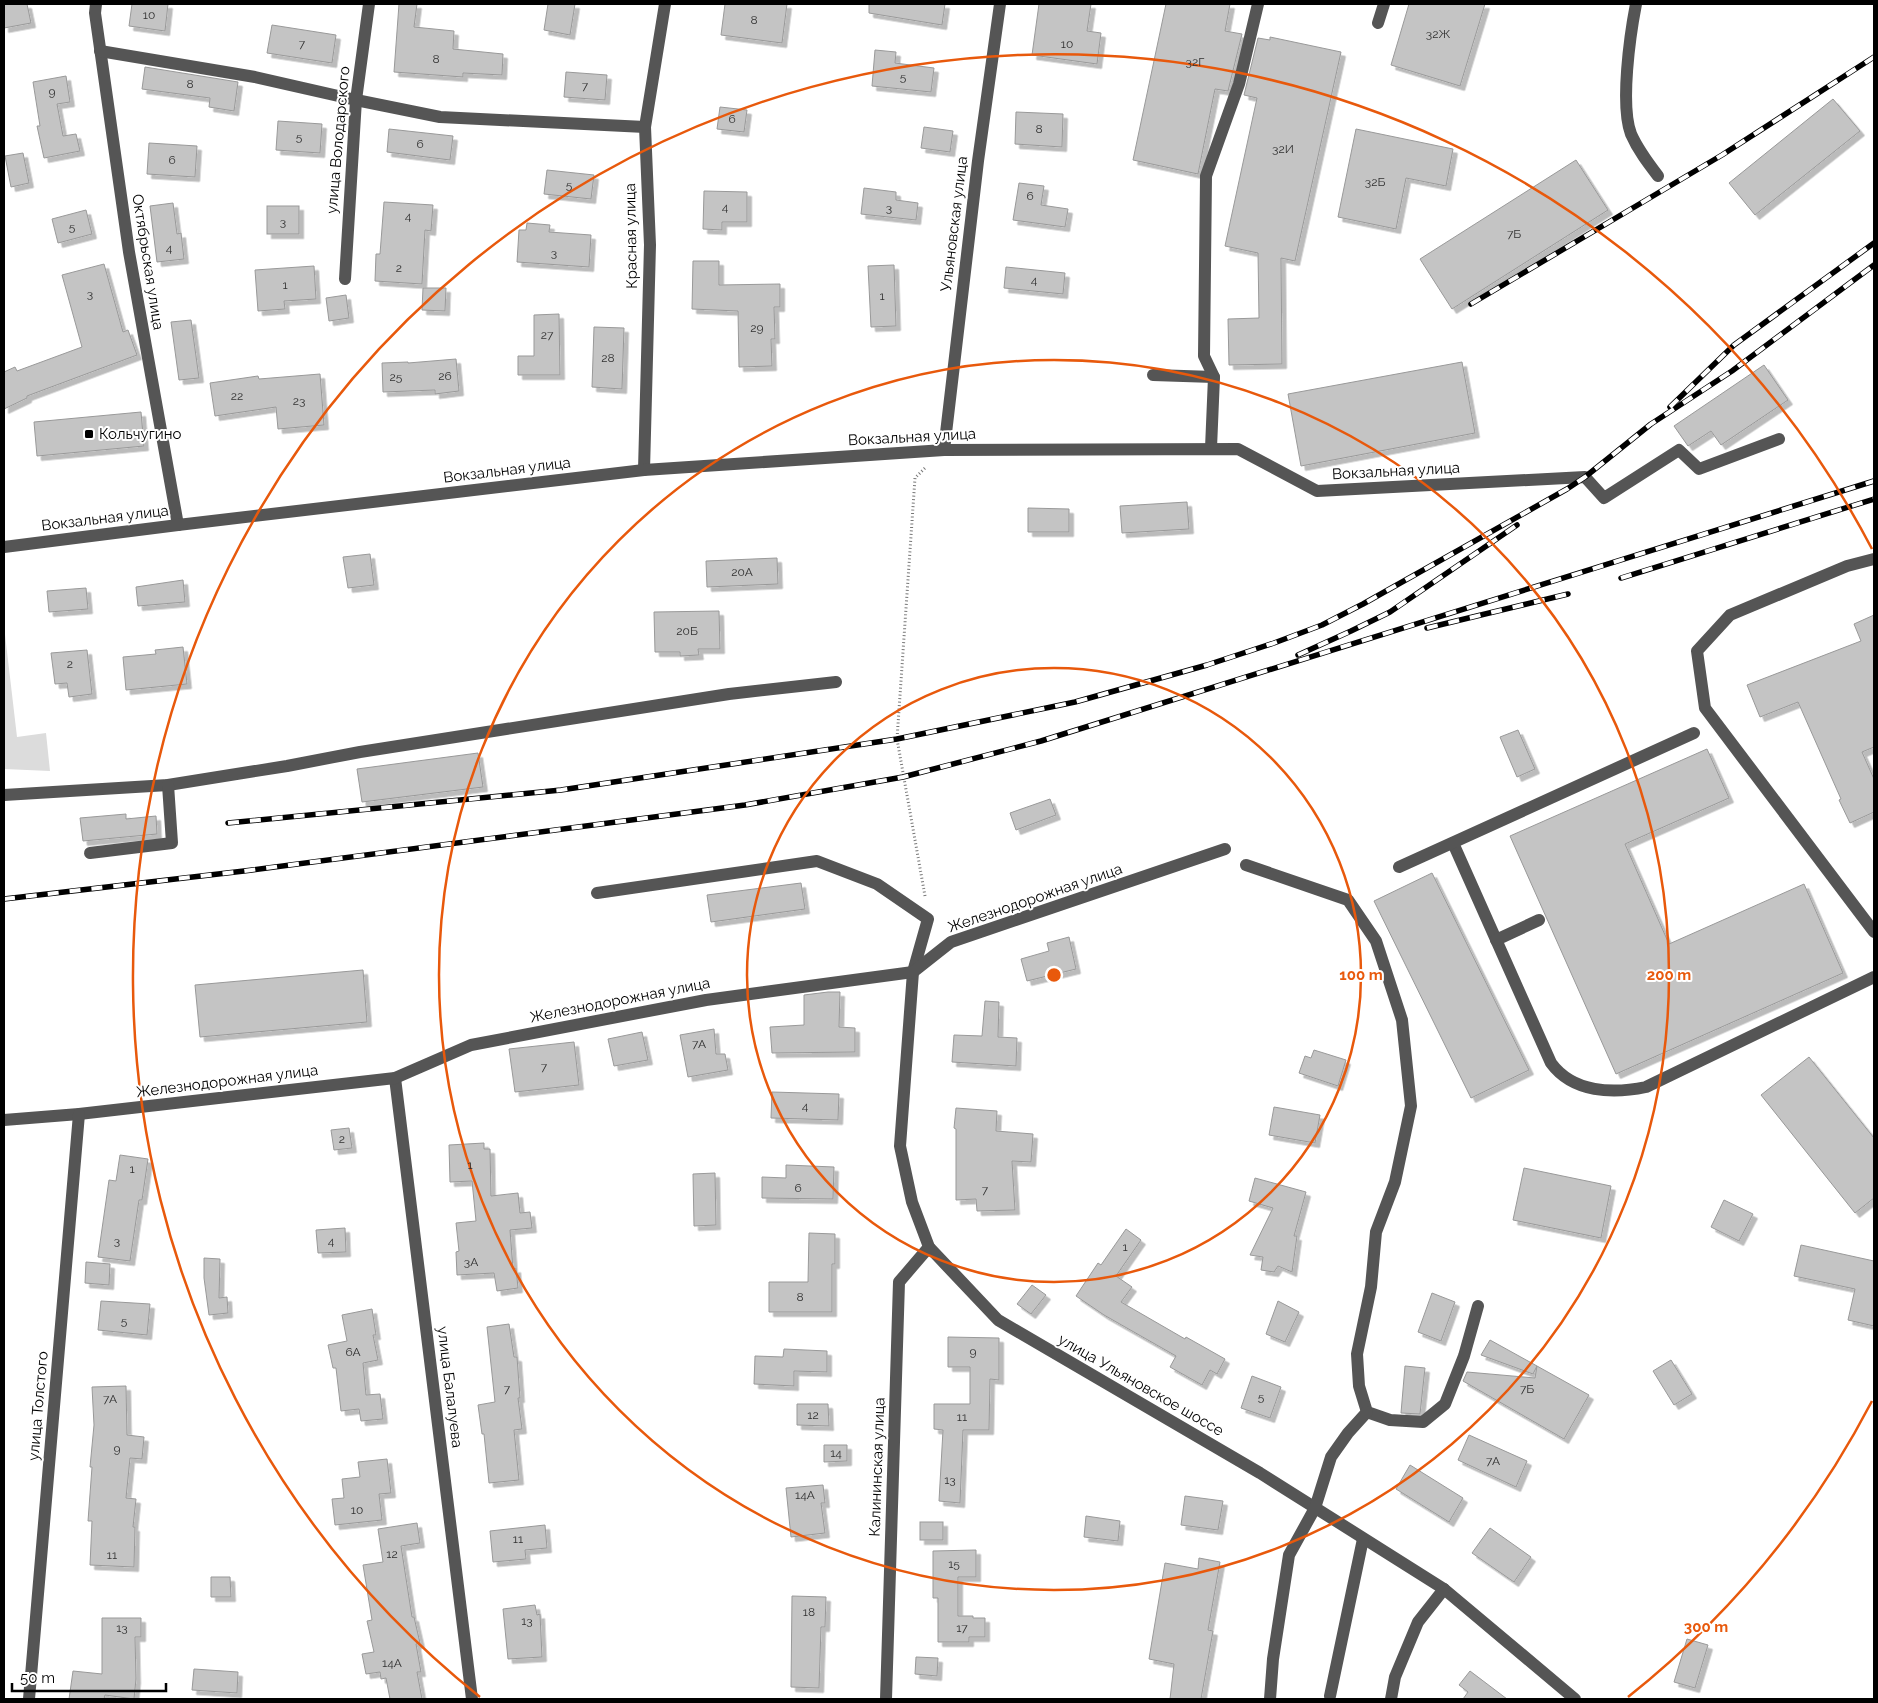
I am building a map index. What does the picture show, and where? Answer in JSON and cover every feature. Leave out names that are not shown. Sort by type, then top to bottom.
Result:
[{"type":"street","name":"Октябрьская улица","points":[[96,4],[95,13],[128,252],[178,524]]},
{"type":"street","name":"улица Володарского","points":[[345,279],[356,100],[369,4]]},
{"type":"street","name":"Красная улица","points":[[644,470],[650,245],[645,127],[665,4]]},
{"type":"street","name":"Ульяновская улица","points":[[944,450],[978,161],[1000,4]]},
{"type":"street","points":[[1211,448],[1214,377],[1204,356],[1206,176],[1239,84],[1258,4]]},
{"type":"street","points":[[1378,23],[1384,4]]},
{"type":"street","points":[[1636,4],[1630,35],[1626,107],[1631,133],[1643,156],[1658,176]]},
{"type":"street","points":[[100,51],[255,77],[356,100],[440,116],[645,127]]},
{"type":"street","points":[[1153,375],[1214,377]]},
{"type":"street","name":"Вокзальная улица","points":[[4,547],[178,524],[644,470],[944,450],[1238,449],[1317,491],[1585,478],[1604,498],[1679,450],[1699,469],[1780,439]]},
{"type":"street","points":[[1874,559],[1847,566],[1730,615],[1697,651],[1705,708],[1870,920],[1874,932]]},
{"type":"street","points":[[4,795],[168,785],[360,752],[709,697],[836,682]]},
{"type":"street","points":[[1399,868],[1694,733]]},
{"type":"street","points":[[90,853],[172,843],[168,785]]},
{"type":"street","points":[[1453,843],[1551,1063],[1557,1072],[1581,1085],[1610,1092],[1646,1087],[1874,977]]},
{"type":"street","name":"Железнодорожная улица","points":[[4,1120],[78,1114],[395,1078],[471,1045],[706,1000],[913,972],[950,942],[1225,849]]},
{"type":"street","points":[[597,893],[817,861],[877,884],[928,919]]},
{"type":"street","points":[[1246,865],[1348,900],[1376,941],[1402,1020],[1411,1106],[1395,1182],[1376,1232],[1371,1287],[1357,1354],[1359,1386],[1367,1412]]},
{"type":"street","name":"улица Ульяновское шоссе","points":[[928,919],[913,972],[900,1146],[912,1202],[929,1247],[998,1320],[1260,1473],[1444,1589],[1576,1699]]},
{"type":"street","points":[[1496,940],[1539,920]]},
{"type":"street","name":"улица Балалуева","points":[[395,1078],[472,1699]]},
{"type":"street","name":"улица Толстого","points":[[29,1699],[78,1114]]},
{"type":"street","name":"Калининская улица","points":[[886,1699],[899,1282],[929,1247]]},
{"type":"street","points":[[1367,1412],[1390,1420],[1423,1422],[1445,1404],[1464,1356],[1478,1306]]},
{"type":"street","points":[[1270,1699],[1273,1659],[1289,1555],[1315,1508],[1331,1457],[1348,1433],[1367,1412]]},
{"type":"street","points":[[1330,1696],[1363,1539]]},
{"type":"street","points":[[1391,1699],[1395,1677],[1418,1622],[1444,1589]]},
{"type":"path","points":[[928,919],[897,738],[915,478],[944,450]]},
{"type":"shaded area","points":[[4,626],[17,737],[46,733],[50,771],[4,769]]},
{"type":"building","points":[[4,4],[27,4],[31,23],[4,28]]},
{"type":"building","points":[[132,4],[168,4],[165,31],[129,26]]},
{"type":"building","points":[[399,4],[417,4],[414,27],[454,31],[453,49],[503,54],[502,75],[463,73],[463,77],[394,72]]},
{"type":"building","points":[[548,4],[575,4],[570,35],[544,30]]},
{"type":"building","points":[[725,4],[787,4],[782,43],[721,35]]},
{"type":"building","points":[[869,4],[945,4],[942,25],[869,13]]},
{"type":"building","points":[[1039,4],[1091,4],[1087,31],[1101,33],[1097,64],[1032,55]]},
{"type":"building","points":[[1166,4],[1230,4],[1225,31],[1242,34],[1228,91],[1215,89],[1198,174],[1133,160]]},
{"type":"building","points":[[1409,4],[1485,4],[1460,86],[1391,65]]},
{"type":"building","points":[[272,25],[336,35],[332,63],[267,53]]},
{"type":"building","points":[[1270,37],[1341,52],[1295,261],[1281,258],[1282,364],[1229,365],[1228,319],[1259,318],[1258,253],[1225,246],[1257,98],[1244,95],[1258,38],[1270,40]]},
{"type":"building","points":[[875,50],[896,52],[895,63],[934,68],[931,92],[872,86]]},
{"type":"building","points":[[145,67],[238,82],[234,111],[209,107],[210,98],[142,89]]},
{"type":"building","points":[[566,72],[607,75],[605,100],[564,97]]},
{"type":"building","points":[[66,76],[70,102],[57,104],[63,136],[76,134],[80,151],[44,158],[37,126],[40,126],[33,82]]},
{"type":"building","points":[[1833,99],[1860,131],[1755,215],[1729,183]]},
{"type":"building","points":[[720,107],[747,110],[744,132],[717,129]]},
{"type":"building","points":[[1016,112],[1063,114],[1062,147],[1015,144]]},
{"type":"building","points":[[278,121],[322,124],[320,153],[276,150]]},
{"type":"building","points":[[924,127],[953,131],[950,152],[921,148]]},
{"type":"building","points":[[389,129],[453,136],[450,160],[387,152]]},
{"type":"building","points":[[1356,129],[1453,149],[1446,186],[1406,178],[1396,229],[1338,217]]},
{"type":"building","points":[[149,143],[197,146],[195,177],[147,174]]},
{"type":"building","points":[[23,153],[29,183],[11,187],[5,156]]},
{"type":"building","points":[[1576,160],[1608,210],[1452,309],[1420,259]]},
{"type":"building","points":[[547,170],[594,175],[591,199],[544,194]]},
{"type":"building","points":[[1019,183],[1044,186],[1041,205],[1068,209],[1065,227],[1013,220]]},
{"type":"building","points":[[864,188],[896,192],[896,200],[918,203],[916,220],[861,214]]},
{"type":"building","points":[[704,191],[747,192],[747,222],[722,222],[722,230],[703,229]]},
{"type":"building","points":[[384,202],[433,205],[431,231],[425,230],[422,284],[375,281],[376,254],[380,254]]},
{"type":"building","points":[[173,203],[177,234],[181,233],[184,259],[157,262],[150,206]]},
{"type":"building","points":[[267,206],[299,206],[299,234],[267,234]]},
{"type":"building","points":[[86,210],[92,234],[58,243],[52,219]]},
{"type":"building","points":[[527,223],[550,225],[549,232],[591,235],[589,267],[517,262],[519,230],[526,230]]},
{"type":"building","points":[[693,261],[719,261],[719,285],[780,284],[780,307],[774,307],[775,339],[771,339],[772,366],[739,367],[738,311],[692,309]]},
{"type":"building","points":[[104,264],[123,332],[128,330],[137,355],[27,396],[27,398],[4,409],[4,372],[15,367],[17,371],[82,347],[62,275]]},
{"type":"building","points":[[894,265],[896,326],[871,327],[868,266]]},
{"type":"building","points":[[314,266],[316,299],[284,301],[285,309],[258,311],[255,270]]},
{"type":"building","points":[[1006,267],[1065,273],[1063,294],[1004,288]]},
{"type":"building","points":[[423,288],[446,288],[445,311],[422,310]]},
{"type":"building","points":[[346,295],[349,318],[329,321],[326,298]]},
{"type":"building","points":[[559,314],[560,375],[518,375],[518,356],[534,356],[534,315]]},
{"type":"building","points":[[191,320],[199,378],[179,380],[171,322]]},
{"type":"building","points":[[594,327],[624,328],[622,389],[592,387]]},
{"type":"building","points":[[456,359],[459,391],[435,394],[435,390],[383,392],[382,363]]},
{"type":"building","points":[[1462,362],[1475,433],[1301,466],[1288,394]]},
{"type":"building","points":[[1764,365],[1788,400],[1721,445],[1711,431],[1688,446],[1674,426]]},
{"type":"building","points":[[320,374],[324,425],[278,429],[276,407],[215,416],[210,383],[258,376],[259,379]]},
{"type":"building","name":"Кольчугино","points":[[141,412],[144,446],[37,456],[34,422]]},
{"type":"building","points":[[1187,502],[1189,529],[1122,533],[1120,506]]},
{"type":"building","points":[[1028,508],[1069,509],[1069,532],[1028,532]]},
{"type":"building","points":[[370,554],[374,585],[348,588],[343,557]]},
{"type":"building","points":[[777,558],[778,584],[707,587],[706,561]]},
{"type":"building","points":[[183,580],[185,602],[138,606],[136,587]]},
{"type":"building","points":[[86,588],[88,609],[49,612],[47,591]]},
{"type":"building","points":[[719,611],[720,649],[698,649],[699,655],[680,656],[680,652],[655,652],[654,612]]},
{"type":"building","points":[[1874,615],[1874,747],[1862,752],[1874,779],[1874,812],[1850,823],[1798,702],[1760,717],[1747,685],[1861,641],[1854,624]]},
{"type":"building","points":[[183,647],[187,684],[126,690],[123,657],[156,654],[155,650]]},
{"type":"building","points":[[87,650],[92,694],[69,697],[67,683],[55,684],[51,653]]},
{"type":"building","points":[[1518,730],[1535,769],[1517,777],[1500,737]]},
{"type":"building","points":[[1707,749],[1729,798],[1625,844],[1669,944],[1804,884],[1843,973],[1616,1074],[1510,836]]},
{"type":"building","points":[[478,753],[483,787],[362,802],[357,769]]},
{"type":"building","points":[[1050,799],[1056,815],[1016,830],[1010,813]]},
{"type":"building","points":[[126,814],[126,819],[156,816],[157,834],[83,841],[80,818]]},
{"type":"building","points":[[1432,873],[1529,1070],[1471,1098],[1374,901]]},
{"type":"building","points":[[801,883],[805,909],[711,922],[707,895]]},
{"type":"building","points":[[1069,937],[1076,969],[1027,981],[1021,959],[1049,951],[1047,943]]},
{"type":"building","points":[[363,970],[367,1022],[200,1037],[195,985]]},
{"type":"building","points":[[840,992],[839,1027],[855,1028],[855,1052],[772,1053],[770,1027],[804,1025],[804,995]]},
{"type":"building","points":[[985,1001],[999,1002],[998,1037],[1017,1038],[1016,1066],[952,1062],[954,1035],[982,1036]]},
{"type":"building","points":[[714,1029],[716,1054],[725,1054],[728,1070],[688,1077],[680,1035]]},
{"type":"building","points":[[642,1032],[648,1060],[614,1066],[608,1039]]},
{"type":"building","points":[[574,1042],[579,1085],[515,1092],[509,1049]]},
{"type":"building","points":[[1314,1050],[1346,1060],[1338,1086],[1299,1073],[1305,1056],[1311,1058]]},
{"type":"building","points":[[1809,1057],[1874,1138],[1874,1198],[1855,1213],[1761,1095]]},
{"type":"building","points":[[772,1092],[839,1094],[838,1120],[771,1118]]},
{"type":"building","points":[[1274,1107],[1320,1115],[1315,1143],[1269,1135]]},
{"type":"building","points":[[956,1108],[997,1111],[996,1131],[1033,1134],[1031,1162],[1012,1161],[1015,1210],[977,1211],[976,1199],[956,1200],[956,1129],[954,1128]]},
{"type":"building","points":[[349,1128],[352,1148],[334,1150],[331,1130]]},
{"type":"building","points":[[484,1143],[484,1149],[490,1149],[491,1196],[518,1193],[520,1213],[530,1212],[532,1228],[510,1230],[513,1269],[516,1268],[518,1288],[497,1291],[494,1273],[457,1275],[456,1252],[459,1251],[456,1223],[476,1221],[472,1181],[450,1182],[449,1145]]},
{"type":"building","points":[[120,1155],[148,1159],[142,1200],[139,1200],[130,1261],[98,1257],[109,1180],[116,1181]]},
{"type":"building","points":[[786,1165],[834,1167],[833,1199],[762,1198],[762,1177],[786,1178]]},
{"type":"building","points":[[1524,1168],[1611,1186],[1601,1238],[1513,1220]]},
{"type":"building","points":[[715,1173],[716,1225],[694,1226],[693,1174]]},
{"type":"building","points":[[1255,1178],[1306,1192],[1294,1236],[1297,1236],[1292,1272],[1278,1266],[1274,1272],[1261,1270],[1263,1257],[1250,1255],[1273,1208],[1249,1201]]},
{"type":"building","points":[[1724,1200],[1753,1214],[1739,1241],[1711,1227]]},
{"type":"building","points":[[345,1228],[346,1252],[318,1253],[316,1230]]},
{"type":"building","points":[[1126,1229],[1141,1240],[1116,1276],[1132,1287],[1121,1302],[1185,1339],[1186,1337],[1225,1359],[1217,1374],[1210,1370],[1202,1385],[1170,1367],[1176,1356],[1104,1315],[1076,1296],[1098,1263],[1101,1265]]},
{"type":"building","points":[[809,1233],[835,1234],[835,1264],[832,1264],[832,1312],[769,1312],[769,1282],[808,1282]]},
{"type":"building","points":[[1801,1245],[1874,1261],[1874,1326],[1848,1320],[1855,1289],[1794,1276]]},
{"type":"building","points":[[204,1258],[220,1259],[219,1298],[227,1297],[228,1313],[209,1315],[204,1278]]},
{"type":"building","points":[[86,1262],[110,1264],[109,1285],[85,1283]]},
{"type":"building","points":[[1032,1285],[1046,1295],[1031,1314],[1017,1304]]},
{"type":"building","points":[[1432,1293],[1455,1302],[1441,1341],[1418,1332]]},
{"type":"building","points":[[101,1301],[150,1304],[147,1335],[98,1330]]},
{"type":"building","points":[[1278,1301],[1299,1312],[1285,1342],[1266,1334]]},
{"type":"building","points":[[372,1309],[376,1335],[373,1335],[378,1360],[363,1363],[366,1395],[380,1394],[383,1419],[361,1421],[359,1409],[341,1411],[336,1368],[333,1368],[328,1345],[347,1341],[342,1315]]},
{"type":"building","points":[[509,1324],[514,1357],[517,1357],[520,1398],[518,1398],[522,1429],[514,1430],[519,1480],[489,1483],[484,1434],[482,1434],[478,1405],[495,1402],[487,1327]]},
{"type":"building","points":[[948,1337],[999,1338],[999,1380],[990,1379],[989,1430],[963,1430],[960,1503],[939,1501],[943,1430],[934,1429],[934,1404],[970,1404],[970,1367],[948,1367]]},
{"type":"building","points":[[1490,1340],[1537,1366],[1533,1374],[1481,1355]]},
{"type":"building","points":[[784,1349],[827,1351],[827,1372],[794,1371],[794,1386],[754,1384],[755,1356],[783,1357]]},
{"type":"building","points":[[1671,1360],[1692,1394],[1674,1405],[1653,1371]]},
{"type":"building","points":[[1405,1366],[1425,1368],[1420,1414],[1401,1413]]},
{"type":"building","points":[[1537,1366],[1589,1395],[1564,1439],[1463,1381],[1467,1372],[1535,1378]]},
{"type":"building","points":[[1252,1376],[1281,1387],[1270,1418],[1241,1408]]},
{"type":"building","points":[[126,1386],[127,1435],[144,1437],[142,1459],[130,1458],[126,1498],[136,1499],[133,1527],[135,1527],[134,1567],[90,1565],[92,1521],[88,1521],[94,1425],[92,1387]]},
{"type":"building","points":[[797,1404],[828,1404],[829,1426],[797,1425]]},
{"type":"building","points":[[1469,1435],[1527,1461],[1516,1487],[1458,1460]]},
{"type":"building","points":[[824,1445],[847,1445],[847,1461],[824,1462]]},
{"type":"building","points":[[387,1459],[391,1493],[379,1494],[382,1520],[335,1525],[332,1499],[344,1498],[342,1479],[360,1477],[358,1462]]},
{"type":"building","points":[[1410,1465],[1463,1498],[1449,1522],[1396,1489]]},
{"type":"building","points":[[823,1485],[825,1503],[821,1503],[825,1533],[791,1537],[786,1488]]},
{"type":"building","points":[[1185,1496],[1223,1501],[1218,1530],[1181,1525]]},
{"type":"building","points":[[1086,1516],[1120,1521],[1118,1541],[1084,1537]]},
{"type":"building","points":[[920,1522],[943,1522],[943,1540],[920,1540]]},
{"type":"building","points":[[417,1523],[420,1543],[401,1546],[412,1617],[414,1617],[420,1643],[416,1644],[421,1672],[417,1672],[422,1699],[390,1699],[386,1678],[381,1679],[380,1672],[366,1674],[362,1654],[374,1652],[367,1621],[372,1620],[363,1565],[383,1562],[378,1529]]},
{"type":"building","points":[[545,1525],[547,1548],[525,1550],[526,1559],[493,1562],[490,1531]]},
{"type":"building","points":[[1490,1528],[1531,1557],[1514,1582],[1472,1553]]},
{"type":"building","points":[[976,1550],[976,1577],[958,1577],[958,1616],[985,1618],[985,1637],[969,1637],[969,1642],[938,1642],[938,1598],[933,1598],[933,1551]]},
{"type":"building","points":[[1199,1558],[1220,1562],[1208,1630],[1213,1631],[1201,1699],[1170,1699],[1174,1664],[1149,1659],[1165,1563],[1198,1569]]},
{"type":"building","points":[[211,1577],[230,1577],[231,1597],[211,1597]]},
{"type":"building","points":[[792,1596],[826,1597],[825,1627],[821,1627],[819,1688],[791,1687]]},
{"type":"building","points":[[535,1605],[537,1615],[540,1614],[542,1657],[508,1659],[503,1609]]},
{"type":"building","points":[[102,1618],[141,1618],[141,1637],[135,1637],[136,1679],[134,1699],[105,1695],[104,1699],[69,1699],[73,1671],[102,1674]]},
{"type":"building","points":[[1687,1639],[1708,1645],[1695,1688],[1674,1682]]},
{"type":"building","points":[[916,1657],[938,1658],[937,1676],[915,1674]]},
{"type":"building","points":[[194,1669],[238,1672],[237,1693],[192,1690]]},
{"type":"building","points":[[1470,1671],[1507,1699],[1463,1699],[1468,1692],[1459,1685]]},
{"type":"railway","points":[[1471,304],[1722,155],[1874,57]]},
{"type":"railway","points":[[1670,407],[1734,345],[1874,243]]},
{"type":"railway","points":[[228,823],[561,790],[897,739],[1075,702],[1207,665],[1274,643],[1322,625],[1363,604],[1567,489],[1585,477],[1651,424],[1732,371],[1874,265]]},
{"type":"railway","points":[[4,899],[244,871],[745,805],[903,777],[1041,741],[1874,481]]},
{"type":"railway","points":[[1621,578],[1874,499]]},
{"type":"railway","points":[[1298,655],[1390,612],[1517,525]]},
{"type":"railway","points":[[1427,628],[1568,594]]},
{"type":"place","name":"Кольчугино","points":[[89,434]]}]
